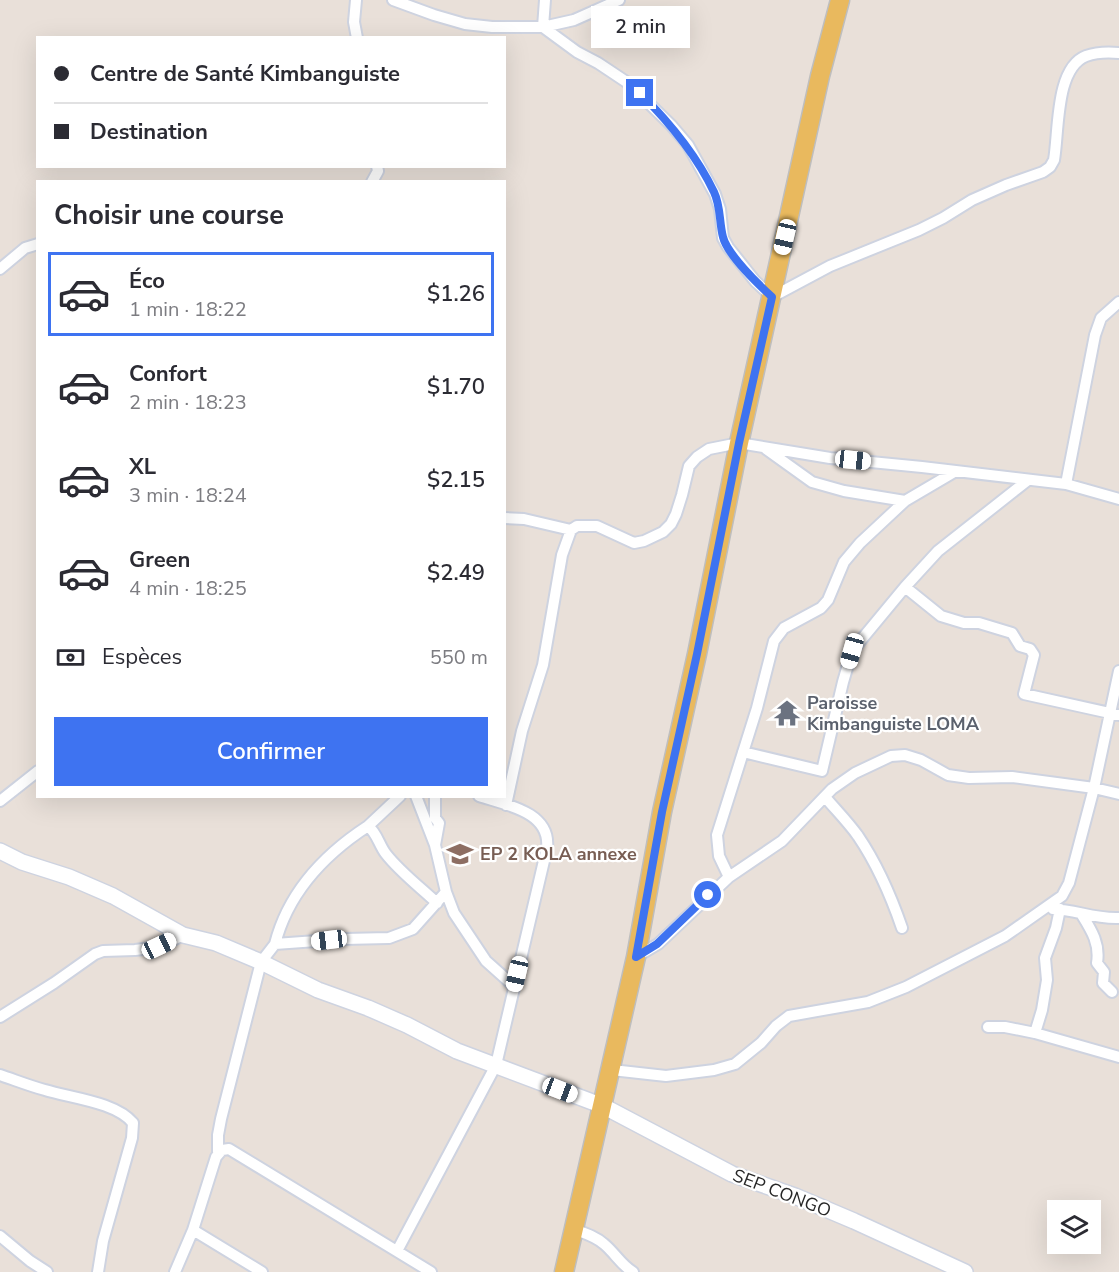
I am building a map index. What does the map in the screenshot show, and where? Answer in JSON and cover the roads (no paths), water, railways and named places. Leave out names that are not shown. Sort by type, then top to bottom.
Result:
[{"type":"main road","points":[[564,1272],[636,957],[662,812],[739,443],[820,76],[840,0]]},
{"type":"street","points":[[356,0],[354,22],[357,36]]},
{"type":"street","points":[[393,0],[465,24],[492,27],[543,27],[574,20],[619,0]]},
{"type":"street","points":[[543,27],[545,0]]},
{"type":"street","points":[[543,27],[577,52],[628,83],[671,125],[688,146],[715,194],[720,209],[723,238],[728,247],[755,281],[772,297],[830,266],[919,230],[972,200],[1043,172],[1054,160],[1059,107],[1068,75],[1084,57],[1102,52],[1119,52]]},
{"type":"street","points":[[0,269],[26,248],[36,245]]},
{"type":"street","points":[[1066,484],[1095,335],[1101,318],[1119,302]]},
{"type":"street","points":[[506,805],[522,731],[546,652],[562,555],[571,530],[577,526],[597,526],[634,543],[663,532],[671,524],[676,514],[687,480],[689,465],[709,448],[739,443],[830,458],[1066,484],[1119,499]]},
{"type":"street","points":[[764,447],[812,482],[844,491],[905,501]]},
{"type":"street","points":[[729,877],[719,856],[717,835],[757,708],[774,641],[784,628],[821,608],[828,600],[844,562],[860,543],[905,501],[956,471]]},
{"type":"street","points":[[742,752],[822,771],[852,651],[938,551],[1028,480]]},
{"type":"street","points":[[506,518],[524,519],[571,530]]},
{"type":"street","points":[[905,587],[941,616],[964,623],[979,623],[1012,633],[1020,646],[1030,649],[1035,656],[1024,694],[1115,714]]},
{"type":"street","points":[[612,1070],[666,1076],[714,1070],[735,1064],[789,1016],[868,1002],[906,987],[1005,936],[1046,909],[1062,896],[1066,889],[1115,714],[1119,671]]},
{"type":"street","points":[[636,957],[657,944],[729,877],[782,841],[825,797],[855,773],[891,756],[905,755],[921,760],[948,775],[969,778],[1012,777],[1094,788],[1119,794]]},
{"type":"street","points":[[0,801],[36,773]]},
{"type":"street","points":[[825,797],[857,835],[876,866],[902,928]]},
{"type":"street","points":[[175,1272],[193,1230],[218,1152],[221,1119],[261,962],[275,944],[280,925],[294,896],[337,848],[368,826],[398,798]]},
{"type":"street","points":[[417,798],[435,845],[446,892],[454,913],[486,961],[514,986]]},
{"type":"street","points":[[435,798],[435,818],[439,823],[435,845]]},
{"type":"street","points":[[397,1251],[496,1065],[548,839],[543,824],[536,818],[485,798]]},
{"type":"street","points":[[368,826],[374,831],[378,844],[386,854],[437,903]]},
{"type":"street","name":"SEP CONGO","points":[[0,852],[113,896],[183,935],[216,943],[261,962],[318,990],[407,1025],[457,1051],[603,1106],[732,1174],[795,1196],[965,1272]]},
{"type":"street","points":[[275,944],[389,938],[412,929],[446,892]]},
{"type":"street","points":[[1046,909],[1060,909],[1095,917],[1119,918]]},
{"type":"street","points":[[1035,1034],[1047,980],[1045,958],[1060,909]]},
{"type":"street","points":[[1082,915],[1094,934],[1099,950],[1097,963],[1104,972],[1103,983],[1112,992]]},
{"type":"street","points":[[0,1017],[95,954],[103,951],[135,950],[159,946],[183,935]]},
{"type":"street","points":[[988,1027],[1005,1027],[1035,1034],[1119,1058]]},
{"type":"street","points":[[0,1075],[114,1110],[128,1117],[133,1124],[132,1138],[103,1241],[98,1272]]},
{"type":"street","points":[[218,1152],[229,1149],[244,1156],[397,1251],[416,1268],[430,1272]]},
{"type":"street","points":[[573,1229],[594,1237],[604,1244],[633,1272]]},
{"type":"street","points":[[193,1230],[262,1272]]},
{"type":"street","points":[[0,1236],[30,1261],[48,1272]]},
{"type":"place","name":"Paroisse Kimbanguiste LOMA","points":[[787,713]]},
{"type":"place","name":"EP 2 KOLA annexe","points":[[460,854]]}]
